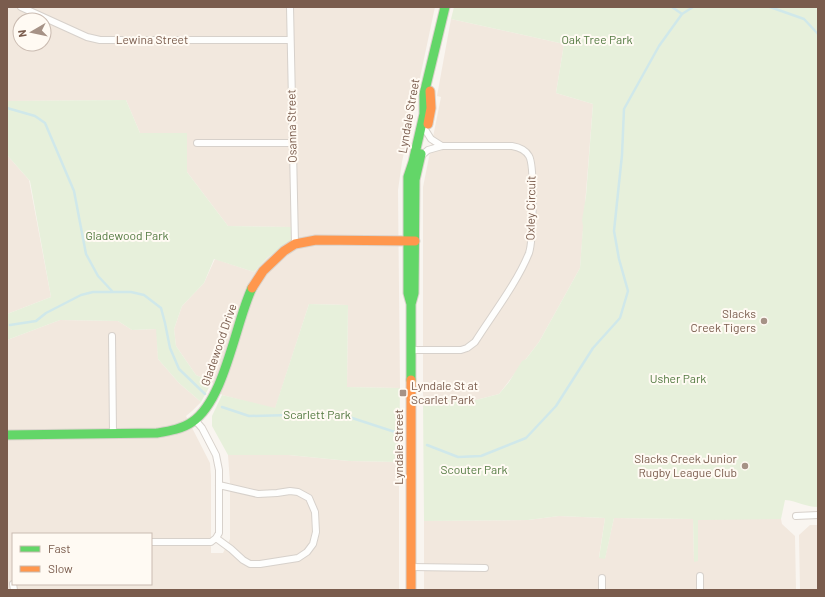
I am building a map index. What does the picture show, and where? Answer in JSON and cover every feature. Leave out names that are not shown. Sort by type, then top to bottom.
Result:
[{"type":"street","name":"Lewina Street","points":[[21,7],[87,37],[100,40],[290,40]]},
{"type":"street","name":"Osanna Street","points":[[290,7],[295,244]]},
{"type":"street","name":"Lyndale Street","points":[[411,241],[407,188],[408,177],[414,162],[424,114],[424,94],[445,7]]},
{"type":"street","name":"Lyndale Street","points":[[412,590],[411,304],[408,293],[415,180],[431,108],[430,96],[440,28]]},
{"type":"street","points":[[426,131],[431,139],[442,146]]},
{"type":"street","points":[[197,143],[293,143]]},
{"type":"street","name":"Oxley Circuit","points":[[411,350],[461,350],[467,348],[475,342],[523,267],[530,251],[532,233],[532,168],[530,156],[521,148],[512,146],[442,146],[428,150],[421,156]]},
{"type":"street","name":"Gladewood Drive","points":[[7,435],[157,433],[178,429],[196,420],[216,393],[252,289],[263,271],[284,251],[295,244],[316,240],[411,241]]},
{"type":"street","points":[[112,336],[113,434]]},
{"type":"street","points":[[152,542],[211,542],[219,533],[219,485],[216,455],[202,428],[196,420]]},
{"type":"street","points":[[216,538],[243,560],[250,564],[260,564],[298,558],[307,552],[313,544],[316,532],[316,512],[309,498],[298,492],[290,491],[258,494],[219,485]]},
{"type":"street","points":[[796,516],[818,515]]},
{"type":"street","points":[[411,567],[485,568]]},
{"type":"street","points":[[700,576],[700,590]]},
{"type":"street","points":[[602,578],[602,590]]},
{"type":"shaded area","points":[[7,7],[435,7],[402,162],[398,190],[400,388],[347,387],[348,305],[309,304],[275,409],[222,395],[212,382],[196,375],[176,346],[174,329],[182,306],[204,283],[215,259],[254,272],[267,258],[291,241],[291,227],[228,226],[187,172],[187,133],[140,133],[126,100],[7,101]]},
{"type":"shaded area","points":[[451,19],[564,44],[556,93],[593,104],[580,268],[539,342],[499,394],[476,400],[423,400],[423,187],[441,97],[437,96]]},
{"type":"shaded area","points":[[7,155],[29,180],[51,297],[7,314]]},
{"type":"shaded area","points":[[60,320],[118,321],[132,330],[157,329],[158,359],[179,383],[201,402],[186,416],[210,463],[211,553],[223,553],[230,539],[230,483],[228,455],[289,455],[349,461],[399,462],[399,590],[7,590],[7,340]]},
{"type":"shaded area","points":[[559,516],[605,518],[599,557],[605,558],[614,518],[693,519],[694,561],[698,560],[697,519],[781,519],[782,524],[795,536],[796,590],[424,590],[424,521],[528,520]]},
{"type":"shaded area","points":[[810,525],[818,525],[818,590],[800,590],[799,535]]},
{"type":"green space","name":"Usher Park","points":[[454,7],[818,7],[818,507],[785,500],[781,519],[698,520],[698,561],[694,562],[693,519],[614,518],[605,559],[599,558],[605,518],[559,516],[528,520],[424,521],[423,400],[476,400],[499,394],[509,382],[522,361],[526,359],[539,342],[580,268],[583,226],[582,220],[586,196],[593,104],[556,93],[564,44],[451,19]]},
{"type":"green space","name":"Gladewood Park","points":[[126,100],[140,133],[187,133],[187,172],[228,226],[291,227],[291,241],[267,258],[254,272],[214,259],[204,283],[182,306],[174,329],[176,346],[196,375],[212,382],[201,402],[179,383],[158,359],[156,329],[132,330],[118,321],[60,320],[7,340],[7,314],[51,297],[30,181],[7,155],[7,101]]},
{"type":"green space","name":"Scarlett Park","points":[[309,304],[348,305],[347,387],[400,388],[399,462],[349,461],[289,455],[228,455],[212,426],[212,416],[222,395],[275,408]]},
{"type":"waterway","points":[[672,7],[682,14]]},
{"type":"waterway","points":[[427,445],[458,457],[481,456],[526,438],[556,406],[593,348],[620,318],[628,291],[619,259],[614,231],[622,155],[624,109],[659,46],[682,14],[693,7]]},
{"type":"waterway","points":[[770,7],[804,19],[818,34]]},
{"type":"waterway","points":[[7,108],[35,116],[45,123],[74,191],[86,254],[98,276],[112,291]]},
{"type":"waterway","points":[[10,325],[36,321],[46,313],[81,295],[93,292],[131,292],[144,295],[161,308],[170,348],[179,369],[205,394]]},
{"type":"waterway","points":[[222,407],[249,416],[312,413],[346,416],[395,432]]},
{"type":"traffic: fast","points":[[411,380],[411,304],[408,293],[408,177],[424,114],[424,94],[445,7]]},
{"type":"traffic: fast","points":[[411,304],[414,293],[415,180],[421,154]]},
{"type":"traffic: fast","points":[[7,435],[157,433],[175,429],[192,422],[203,411],[213,397],[228,360],[252,288]]},
{"type":"traffic: slow","points":[[428,124],[431,108],[430,91]]},
{"type":"traffic: slow","points":[[252,288],[263,271],[284,251],[295,244],[316,240],[415,241]]},
{"type":"traffic: slow","points":[[411,380],[411,590]]},
{"type":"place","name":"Slacks Creek Tigers","points":[[764,321]]},
{"type":"place","name":"Lyndale St at Scarlet Park","points":[[403,393]]},
{"type":"place","name":"Slacks Creek Junior Rugby League Club","points":[[745,466]]},
{"type":"park label","name":"Oak Tree Park","points":[[597,40]]},
{"type":"park label","name":"Scouter Park","points":[[474,470]]}]
